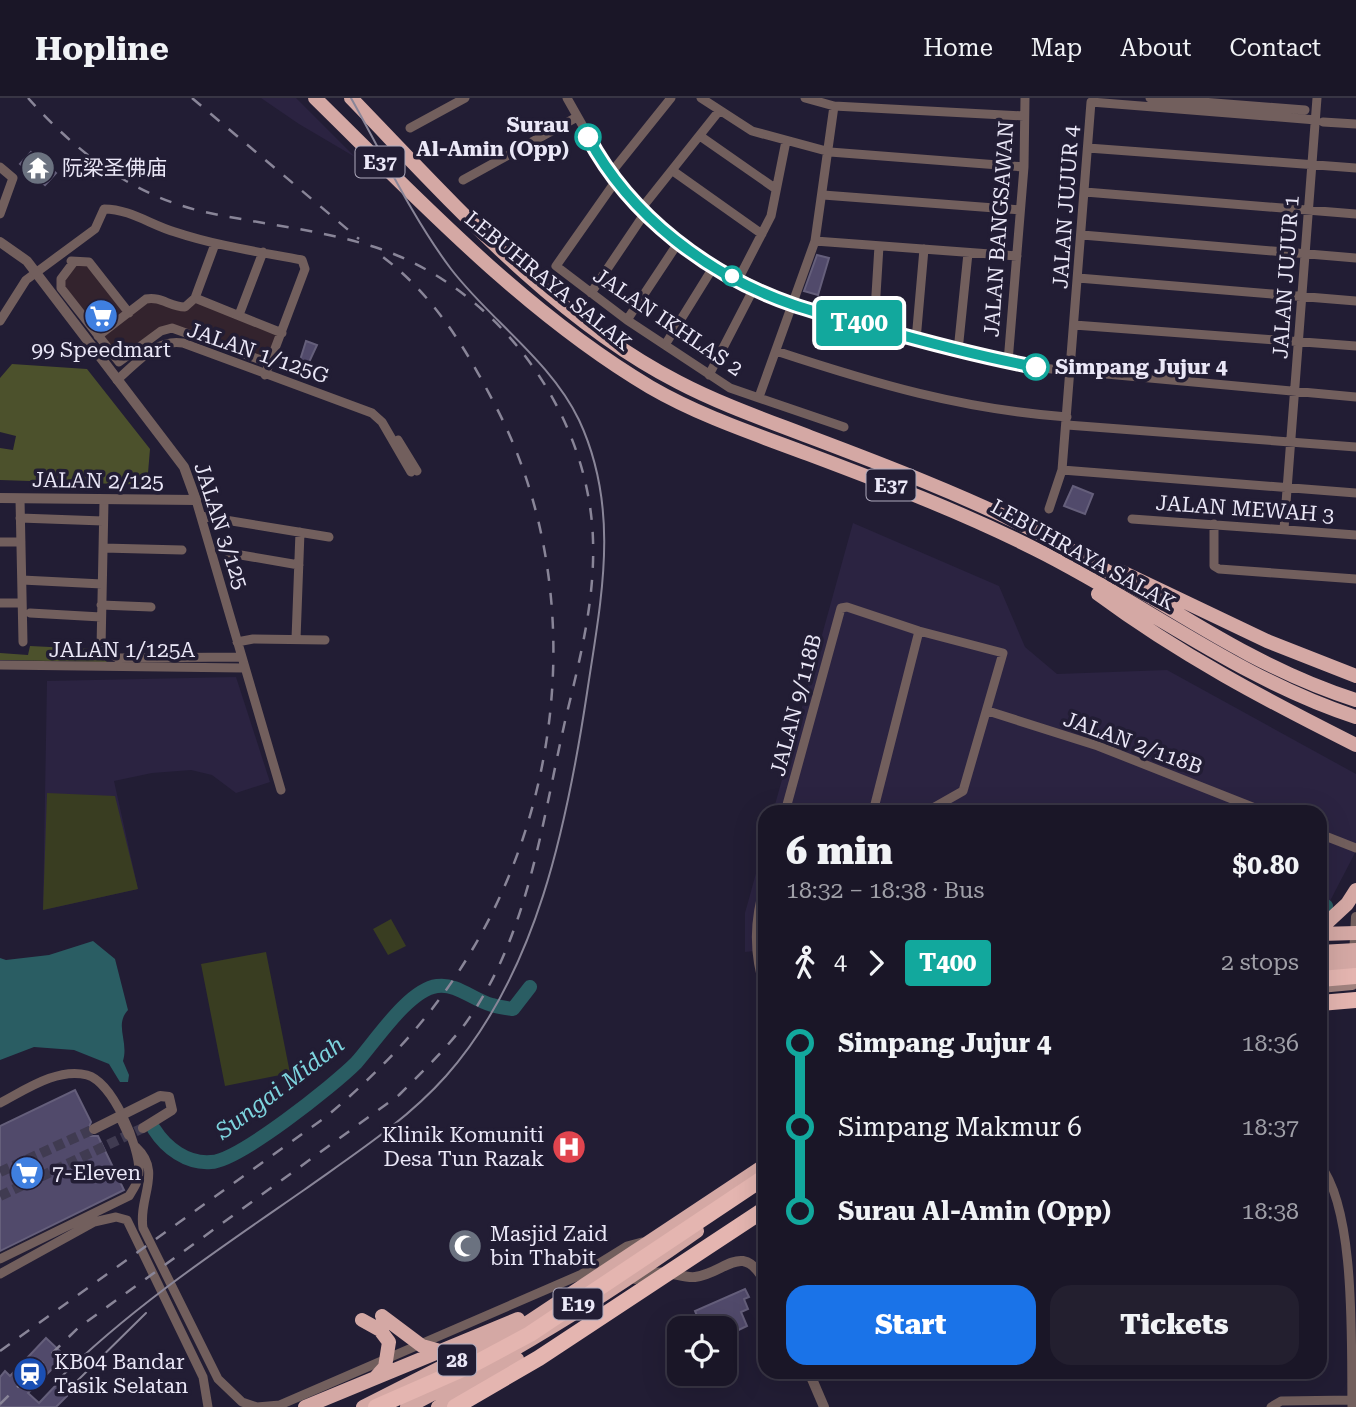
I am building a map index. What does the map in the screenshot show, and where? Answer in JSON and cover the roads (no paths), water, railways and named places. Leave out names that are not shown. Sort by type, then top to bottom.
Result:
[{"type":"highway","name":"LEBUHRAYA SALAK","points":[[315,98],[445,225],[593,349],[650,387],[726,424],[936,502],[1038,550],[1267,682],[1356,717]]},
{"type":"highway","name":"LEBUHRAYA SALAK","points":[[351,98],[445,195],[554,298],[616,345],[677,382],[733,407],[943,487],[1040,534],[1242,654],[1284,675],[1356,701]]},
{"type":"highway","points":[[1040,534],[1252,634],[1351,673]]},
{"type":"highway","points":[[1038,550],[1180,651],[1286,712],[1355,744]]},
{"type":"highway","points":[[1327,925],[1356,890]]},
{"type":"highway","points":[[1327,932],[1355,933]]},
{"type":"highway","points":[[1327,951],[1356,950]]},
{"type":"highway","points":[[1327,966],[1356,964]]},
{"type":"highway","points":[[1327,980],[1356,986]]},
{"type":"highway","points":[[1327,1000],[1356,986]]},
{"type":"highway","name":"28","points":[[363,1407],[550,1310],[758,1169]]},
{"type":"highway","name":"E19","points":[[376,1407],[474,1364],[530,1334],[758,1182]]},
{"type":"highway","name":"28","points":[[407,1407],[527,1344],[626,1282],[758,1190]]},
{"type":"highway","name":"E19","points":[[455,1407],[539,1358],[758,1214]]},
{"type":"highway","points":[[309,1406],[440,1351],[550,1310]]},
{"type":"highway","points":[[382,1316],[422,1346],[440,1351]]},
{"type":"highway","points":[[362,1320],[380,1330],[389,1342],[385,1367],[372,1381]]},
{"type":"highway","points":[[438,1407],[510,1365],[527,1344]]},
{"type":"main road","points":[[1327,987],[1356,986]]},
{"type":"street","points":[[410,128],[465,98]]},
{"type":"street","points":[[567,98],[613,178],[643,211],[678,243],[754,288],[793,304],[916,340],[1008,362],[1071,372],[1356,397]]},
{"type":"street","points":[[613,178],[671,98]]},
{"type":"street","points":[[701,98],[752,131],[830,152],[1024,167]]},
{"type":"street","points":[[805,98],[834,106],[1024,116]]},
{"type":"street","name":"JALAN BANGSAWAN","points":[[1008,362],[1024,167],[1025,98]]},
{"type":"street","points":[[1304,115],[1306,98]]},
{"type":"street","name":"JALAN JUJUR 1","points":[[1284,530],[1312,164],[1319,121],[1317,98]]},
{"type":"street","points":[[1150,101],[1230,105],[1304,115],[1319,121],[1356,124]]},
{"type":"street","name":"JALAN JUJUR 4","points":[[1049,509],[1062,470],[1091,102],[1150,101]]},
{"type":"street","points":[[759,397],[816,241],[830,152],[834,106]]},
{"type":"street","points":[[592,293],[643,211],[719,111]]},
{"type":"street","points":[[463,180],[577,117]]},
{"type":"street","points":[[701,136],[776,189]]},
{"type":"street","points":[[741,274],[771,216],[786,141]]},
{"type":"street","points":[[1088,148],[1356,168]]},
{"type":"street","points":[[0,167],[13,178],[0,214]]},
{"type":"street","points":[[673,171],[761,234]]},
{"type":"street","name":"JALAN IKHLAS 2","points":[[613,178],[556,266],[627,320],[730,388],[844,427]]},
{"type":"street","points":[[1085,192],[1356,214]]},
{"type":"street","points":[[823,195],[1020,210]]},
{"type":"street","points":[[0,321],[20,288],[34,274],[65,254],[95,229],[104,209],[118,209],[173,232],[215,244],[302,260],[305,269],[265,375]]},
{"type":"street","points":[[1082,235],[1356,258]]},
{"type":"street","points":[[816,241],[1017,256]]},
{"type":"street","name":"JALAN 3/125","points":[[0,242],[22,256],[184,467],[201,516],[281,790]]},
{"type":"street","points":[[627,320],[678,243]]},
{"type":"street","points":[[98,336],[146,299],[156,297],[176,307],[185,307],[195,298],[215,244]]},
{"type":"street","points":[[874,327],[879,246]]},
{"type":"street","points":[[916,340],[924,249]]},
{"type":"street","points":[[239,316],[263,252]]},
{"type":"street","points":[[958,351],[968,253]]},
{"type":"street","points":[[65,254],[72,263]]},
{"type":"street","points":[[72,263],[89,262],[129,313]]},
{"type":"street","points":[[72,263],[61,279],[61,288],[121,362],[161,331],[172,328],[270,363]]},
{"type":"street","points":[[665,345],[714,266]]},
{"type":"street","points":[[1078,278],[1356,301]]},
{"type":"street","points":[[709,375],[754,288]]},
{"type":"street","points":[[195,298],[282,333]]},
{"type":"street","points":[[1074,325],[1356,346]]},
{"type":"street","name":"JALAN 1/125G","points":[[117,380],[153,349],[174,341],[368,411],[382,422],[413,470]]},
{"type":"street","points":[[776,351],[883,387],[1002,412],[1067,421],[1356,447]]},
{"type":"street","points":[[1062,470],[1356,493]]},
{"type":"street","name":"JALAN 2/125","points":[[0,498],[196,500]]},
{"type":"street","points":[[20,499],[23,642]]},
{"type":"street","points":[[104,501],[100,644],[105,653],[118,657],[241,657]]},
{"type":"street","points":[[201,516],[328,537]]},
{"type":"street","points":[[20,518],[103,522]]},
{"type":"street","name":"JALAN MEWAH 3","points":[[1132,519],[1356,535]]},
{"type":"street","points":[[1214,524],[1214,566],[1356,579]]},
{"type":"street","points":[[296,639],[300,532]]},
{"type":"street","points":[[0,542],[21,542]]},
{"type":"street","points":[[103,548],[182,550]]},
{"type":"street","points":[[229,553],[299,565]]},
{"type":"street","points":[[22,580],[102,584]]},
{"type":"street","points":[[0,603],[22,603]]},
{"type":"street","points":[[101,605],[151,607]]},
{"type":"street","name":"JALAN 9/118B","points":[[787,805],[841,608],[853,608],[919,631]]},
{"type":"street","points":[[30,613],[101,617]]},
{"type":"street","points":[[875,805],[919,631],[1003,653],[963,791],[938,805]]},
{"type":"street","points":[[237,642],[325,640]]},
{"type":"street","name":"JALAN 1/125A","points":[[0,666],[244,668]]},
{"type":"street","name":"JALAN 2/118B","points":[[988,711],[1098,746],[1247,805]]},
{"type":"street","points":[[1327,837],[1356,848]]},
{"type":"street","points":[[1356,916],[1356,986]]},
{"type":"street","points":[[758,917],[755,931],[758,962]]},
{"type":"street","points":[[0,1103],[62,1075],[86,1075],[105,1086],[136,1147],[150,1166],[148,1189],[142,1209],[143,1228],[218,1379],[233,1396],[250,1405],[280,1405],[580,1275],[627,1246],[649,1241]]},
{"type":"street","points":[[94,1129],[160,1096],[169,1097],[172,1110],[143,1128]]},
{"type":"street","points":[[120,1116],[128,1135]]},
{"type":"street","points":[[0,1259],[129,1196],[139,1174],[136,1147]]},
{"type":"street","points":[[1271,1407],[1281,1401],[1352,1404],[1350,1244],[1347,1219],[1334,1184],[1327,1174]]},
{"type":"street","points":[[56,1231],[116,1217],[130,1223],[203,1377],[208,1407]]},
{"type":"street","points":[[0,1274],[94,1222]]},
{"type":"street","points":[[677,1275],[674,1262],[680,1243]]},
{"type":"street","points":[[626,1282],[655,1273],[696,1277],[728,1262],[752,1263],[758,1272]]},
{"type":"street","points":[[812,1379],[824,1407]]},
{"type":"waterway","name":"Sungai Midah","points":[[154,1129],[171,1148],[186,1157],[202,1162],[224,1158],[263,1136],[328,1088],[356,1063],[404,1007],[426,990],[437,986],[451,987],[485,1003],[513,1009],[530,987]]},
{"type":"tunnel","points":[[0,1196],[143,1128]]},
{"type":"tunnel","points":[[0,1172],[94,1129]]},
{"type":"tram line","points":[[59,1379],[87,1352],[177,1279],[378,1137],[414,1108],[446,1076],[477,1035],[504,991],[525,944],[558,845],[579,743],[602,589],[604,521],[592,454],[579,420],[552,378],[467,288],[437,249],[351,98]]},
{"type":"tram line","points":[[72,1386],[146,1313]]},
{"type":"railway","points":[[0,1404],[78,1328],[399,1095],[465,1024],[487,990],[519,916],[540,837],[581,652],[593,563],[587,492],[574,444],[553,399],[526,358],[494,320],[456,288],[414,263],[368,245],[205,212],[154,195],[130,183],[86,154],[28,98]]},
{"type":"railway","points":[[192,98],[359,239]]},
{"type":"railway","points":[[0,1351],[327,1116],[388,1060],[441,997],[472,950],[504,887],[529,819],[545,750],[553,678],[552,607],[542,536],[523,468],[494,403],[471,361],[431,303],[398,269],[379,254]]},
{"type":"place","name":"Surau Al-Amin (Opp)","points":[[588,137]]},
{"type":"place","name":"阮梁圣佛庙","points":[[38,168]]},
{"type":"place","name":"99 Speedmart","points":[[101,316]]},
{"type":"place","name":"Simpang Jujur 4","points":[[1036,367]]},
{"type":"place","name":"Klinik Komuniti Desa Tun Razak","points":[[569,1147]]},
{"type":"place","name":"7-Eleven","points":[[27,1173]]},
{"type":"place","name":"Masjid Zaid bin Thabit","points":[[465,1246]]},
{"type":"place","name":"KB04 Bandar Tasik Selatan","points":[[30,1374]]}]
